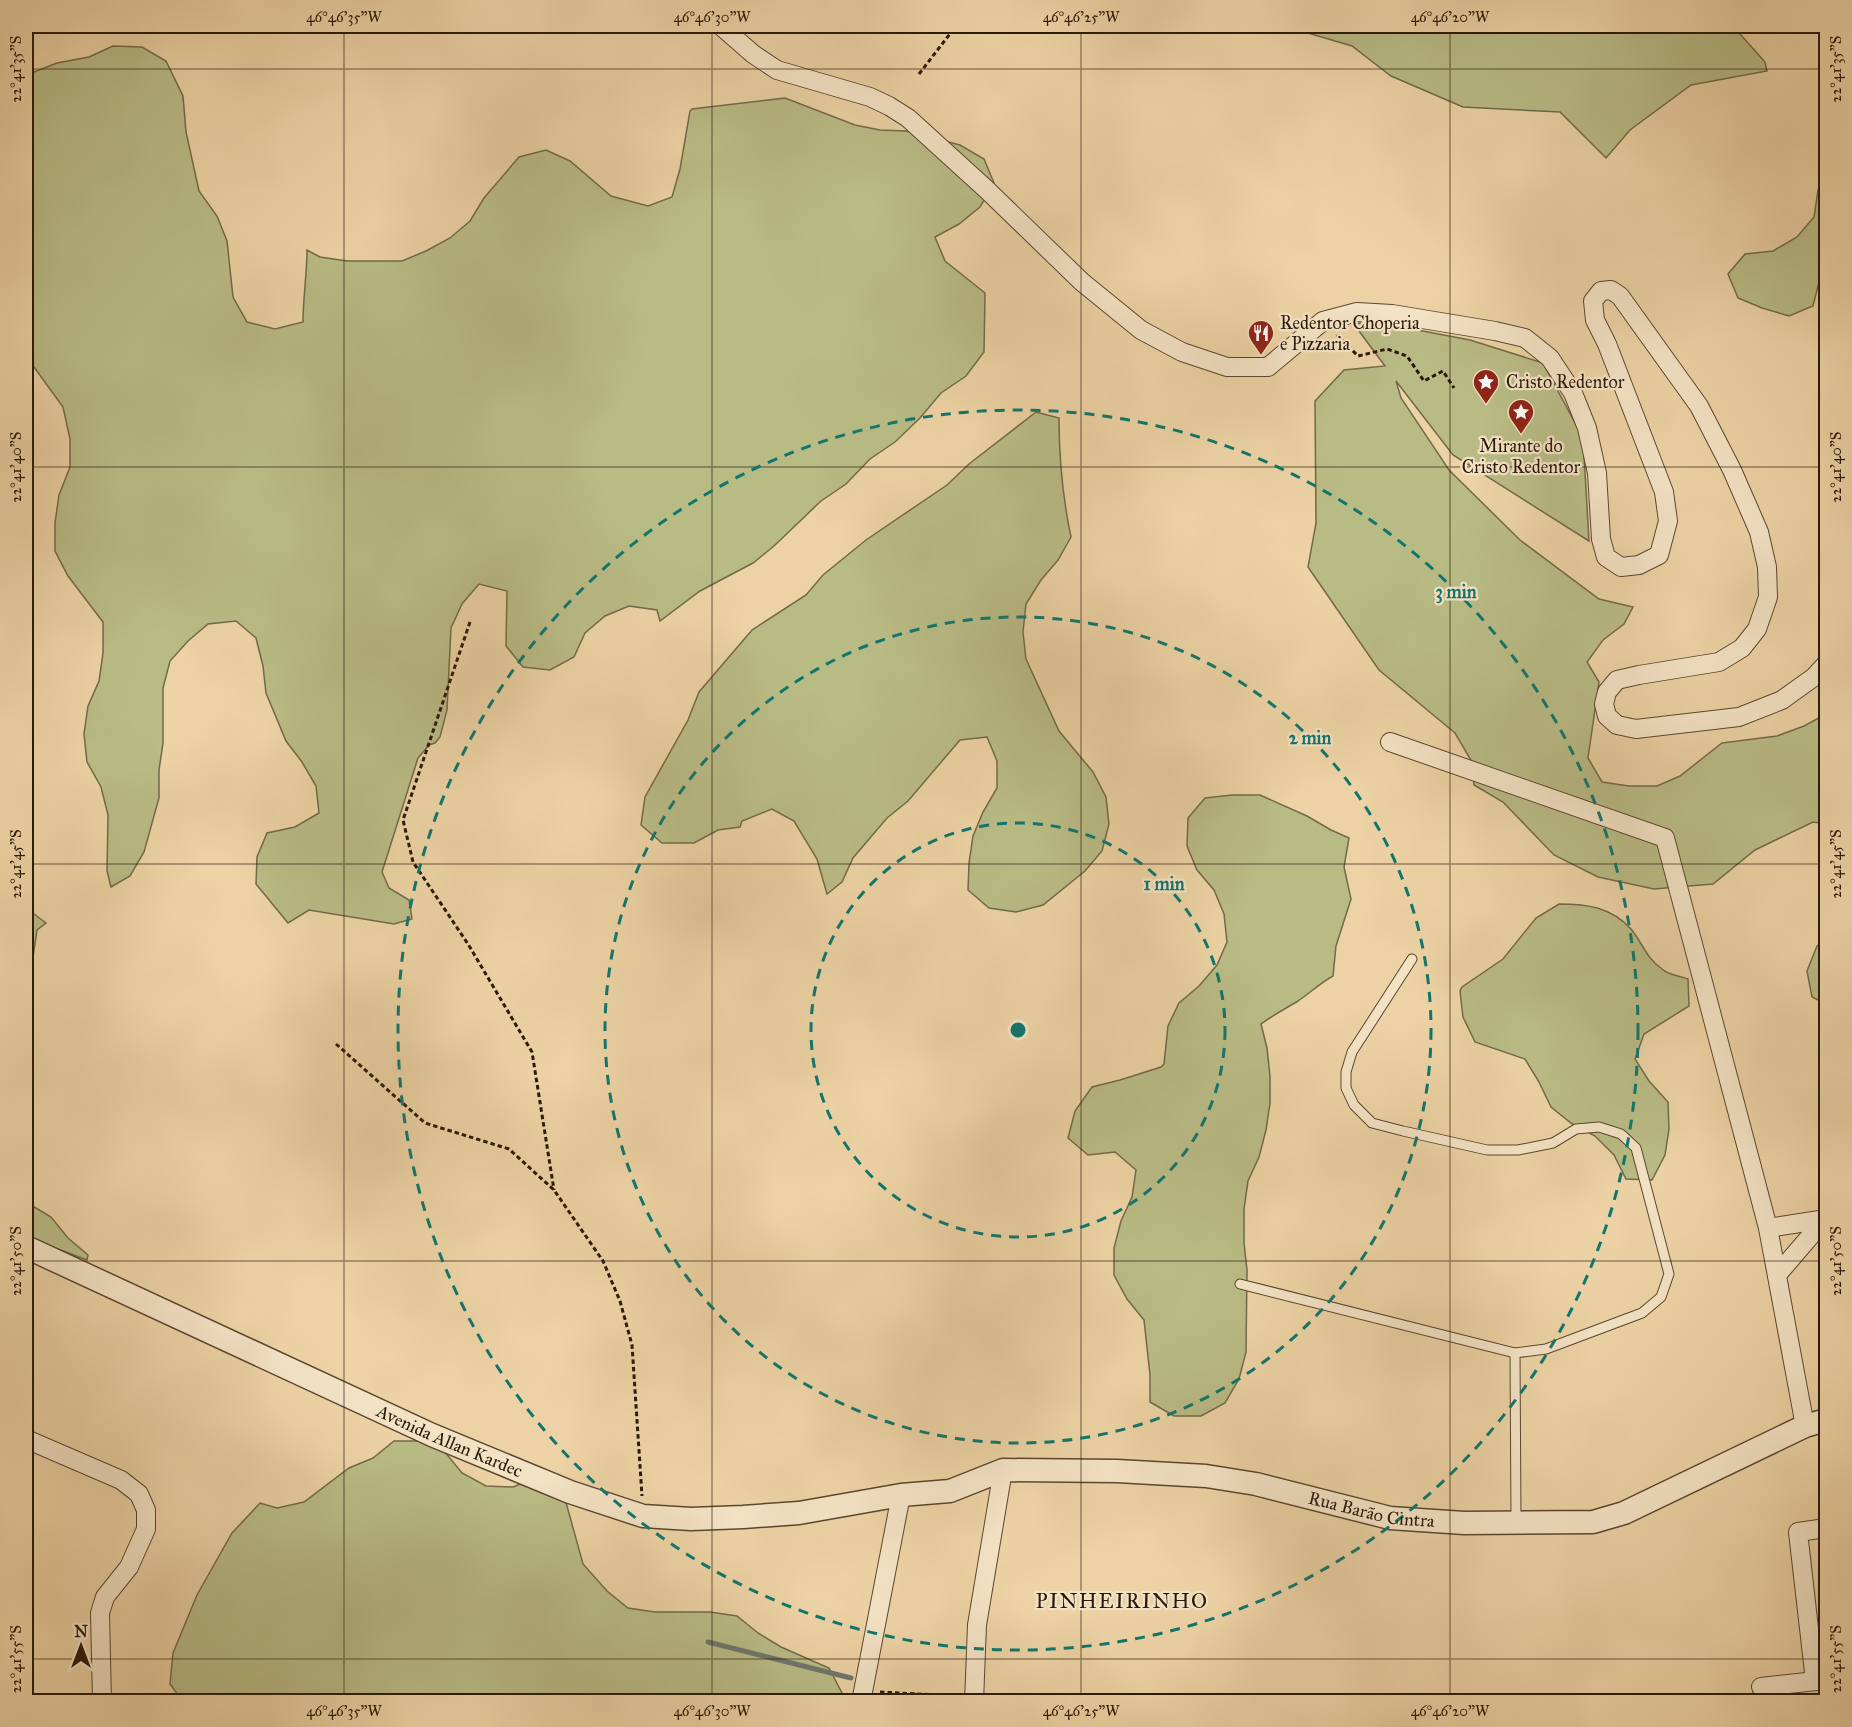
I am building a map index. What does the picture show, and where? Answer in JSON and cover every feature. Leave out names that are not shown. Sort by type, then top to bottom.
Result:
[{"type":"street","points":[[721,26],[753,54],[777,70],[870,97],[908,118],[986,189],[1082,282],[1141,330],[1182,352],[1227,367],[1268,367],[1323,321],[1357,312],[1392,314],[1525,338],[1550,358],[1573,393],[1587,428],[1597,473],[1601,539],[1605,557],[1622,567],[1639,565],[1659,555],[1668,521],[1664,492],[1658,474],[1607,344],[1595,320],[1593,301],[1601,291],[1611,290],[1620,296],[1699,406],[1732,470],[1759,532],[1767,567],[1768,597],[1757,629],[1742,648],[1719,662],[1617,680],[1607,692],[1604,704],[1607,716],[1617,725],[1635,729],[1738,717],[1782,700],[1814,677],[1827,664]]},
{"type":"street","points":[[1390,742],[1665,838],[1768,1228],[1777,1275],[1816,1423]]},
{"type":"street","points":[[1768,1228],[1826,1219]]},
{"type":"street","points":[[1777,1275],[1826,1219]]},
{"type":"street","name":"Avenida Allan Kardec","points":[[26,1247],[432,1435],[570,1492],[643,1516],[691,1519],[788,1514],[901,1495]]},
{"type":"street","name":"Rua Barão Cintra","points":[[901,1495],[950,1491],[1003,1470],[1117,1471],[1206,1476],[1256,1484],[1390,1518],[1464,1523],[1593,1522],[1624,1513],[1816,1423]]},
{"type":"street","points":[[26,1439],[121,1480],[139,1494],[146,1510],[146,1529],[129,1568],[105,1597],[100,1613],[102,1701]]},
{"type":"street","points":[[974,1699],[977,1625],[1003,1470]]},
{"type":"street","points":[[862,1696],[901,1495]]},
{"type":"street","points":[[1761,1687],[1821,1681],[1798,1532],[1827,1528]]},
{"type":"lane","points":[[1240,1284],[1515,1353],[1546,1349],[1642,1312],[1661,1297],[1669,1274],[1636,1148],[1621,1134],[1599,1126],[1576,1128],[1553,1143],[1518,1150],[1487,1150],[1372,1122],[1354,1105],[1346,1088],[1346,1072],[1352,1052],[1412,958]]},
{"type":"lane","points":[[1515,1353],[1516,1523]]},
{"type":"path","points":[[920,74],[957,26]]},
{"type":"path","points":[[1323,321],[1358,356],[1387,349],[1407,356],[1424,381],[1443,370],[1454,388]]},
{"type":"path","points":[[470,622],[403,820],[413,862],[468,944],[532,1052],[554,1190]]},
{"type":"path","points":[[336,1044],[425,1122],[509,1149],[554,1190],[603,1261],[620,1301],[632,1345],[643,1516]]},
{"type":"path","points":[[862,1696],[974,1699]]},
{"type":"green space","points":[[1302,26],[1730,26],[1765,62],[1767,71],[1691,85],[1630,130],[1606,158],[1560,112],[1463,107],[1391,76],[1352,46],[1301,31]]},
{"type":"green space","points":[[113,46],[142,47],[166,61],[183,96],[186,132],[199,191],[217,216],[227,241],[233,297],[247,322],[275,329],[303,322],[307,250],[320,257],[347,261],[402,261],[450,238],[470,221],[484,198],[519,157],[546,150],[570,161],[611,196],[648,206],[672,197],[692,109],[785,98],[855,125],[880,130],[906,131],[960,145],[984,159],[994,183],[980,207],[959,224],[935,237],[945,261],[985,293],[984,352],[966,376],[941,393],[920,418],[895,442],[870,459],[846,484],[821,501],[774,546],[753,563],[700,591],[660,621],[657,610],[629,606],[605,616],[585,633],[574,657],[550,670],[523,667],[506,646],[507,591],[479,584],[462,604],[451,628],[447,710],[440,737],[435,743],[429,745],[418,758],[382,872],[389,888],[409,900],[412,919],[394,924],[309,910],[288,923],[256,884],[257,857],[267,833],[295,827],[319,813],[316,786],[286,741],[266,693],[263,666],[256,638],[236,621],[208,624],[170,661],[163,688],[163,743],[159,770],[159,798],[144,852],[130,876],[111,887],[107,871],[108,815],[101,787],[87,762],[84,734],[88,706],[99,681],[103,653],[103,622],[68,576],[55,551],[55,523],[59,495],[70,467],[70,439],[63,407],[26,356],[26,75],[57,63],[89,57]]},
{"type":"green space","points":[[1826,179],[1826,254],[1813,306],[1789,316],[1738,298],[1728,274],[1745,254],[1773,251],[1797,237],[1814,217],[1818,190]]},
{"type":"green space","points":[[1353,323],[1386,324],[1470,340],[1543,363],[1583,438],[1589,541],[1453,455],[1396,381],[1401,398],[1449,470],[1520,540],[1599,599],[1633,607],[1624,624],[1603,640],[1587,662],[1599,682],[1588,758],[1602,782],[1629,786],[1657,786],[1680,776],[1722,743],[1777,736],[1804,726],[1826,714],[1826,824],[1813,822],[1755,850],[1713,884],[1654,889],[1598,877],[1554,855],[1503,802],[1474,785],[1472,762],[1455,733],[1379,670],[1308,567],[1316,523],[1315,401],[1344,370],[1385,366]]},
{"type":"green space","points":[[1036,412],[1059,418],[1062,478],[1071,537],[1058,560],[1041,580],[1026,604],[1023,632],[1026,659],[1059,731],[1093,772],[1106,797],[1109,824],[1102,851],[1085,871],[1043,905],[1016,912],[989,908],[968,890],[973,836],[997,788],[997,761],[987,737],[960,740],[908,801],[887,818],[853,858],[842,882],[827,894],[817,859],[794,821],[772,809],[742,821],[740,827],[718,830],[694,843],[662,843],[641,825],[645,797],[688,720],[699,692],[752,630],[806,595],[823,575],[866,540],[947,485],[969,464]]},
{"type":"green space","points":[[1260,795],[1349,838],[1344,867],[1351,899],[1336,946],[1333,976],[1261,1024],[1267,1048],[1270,1103],[1259,1157],[1248,1181],[1244,1209],[1247,1270],[1246,1352],[1239,1379],[1225,1403],[1201,1416],[1174,1416],[1150,1402],[1150,1375],[1144,1320],[1127,1299],[1114,1275],[1114,1248],[1121,1221],[1132,1197],[1136,1170],[1115,1152],[1088,1155],[1068,1138],[1075,1111],[1092,1087],[1161,1067],[1164,1064],[1168,1026],[1179,1003],[1199,986],[1217,965],[1227,942],[1224,914],[1214,890],[1197,870],[1187,846],[1188,818],[1205,798]]},
{"type":"green space","points":[[1559,904],[1589,906],[1607,911],[1631,929],[1657,965],[1667,973],[1688,979],[1689,1006],[1644,1034],[1635,1059],[1649,1081],[1668,1102],[1669,1129],[1665,1155],[1652,1180],[1626,1179],[1614,1155],[1595,1136],[1571,1123],[1551,1107],[1525,1059],[1475,1042],[1463,1017],[1460,991],[1462,987],[1503,959],[1536,918]]},
{"type":"green space","points":[[26,908],[46,923],[37,930],[33,957],[26,970]]},
{"type":"green space","points":[[1826,940],[1826,1004],[1812,997],[1807,971],[1817,946]]},
{"type":"green space","points":[[26,1202],[51,1217],[68,1238],[88,1255],[87,1260],[26,1237]]},
{"type":"green space","points":[[394,1441],[421,1441],[445,1452],[462,1473],[486,1486],[513,1487],[539,1476],[562,1488],[583,1564],[607,1591],[628,1608],[655,1612],[710,1612],[737,1616],[758,1633],[781,1647],[829,1668],[842,1693],[842,1702],[774,1701],[740,1695],[723,1702],[183,1702],[170,1684],[173,1653],[197,1595],[232,1533],[260,1503],[277,1508],[304,1502],[349,1468],[373,1458]]},
{"type":"waterway","points":[[708,1642],[851,1678]]},
{"type":"place","name":"Redentor Choperia e Pizzaria","points":[[1261,356]]},
{"type":"place","name":"Cristo Redentor","points":[[1486,405]]},
{"type":"place","name":"Mirante do Cristo Redentor","points":[[1521,435]]},
{"type":"district","name":"PINHEIRINHO","points":[[1122,1601]]}]
